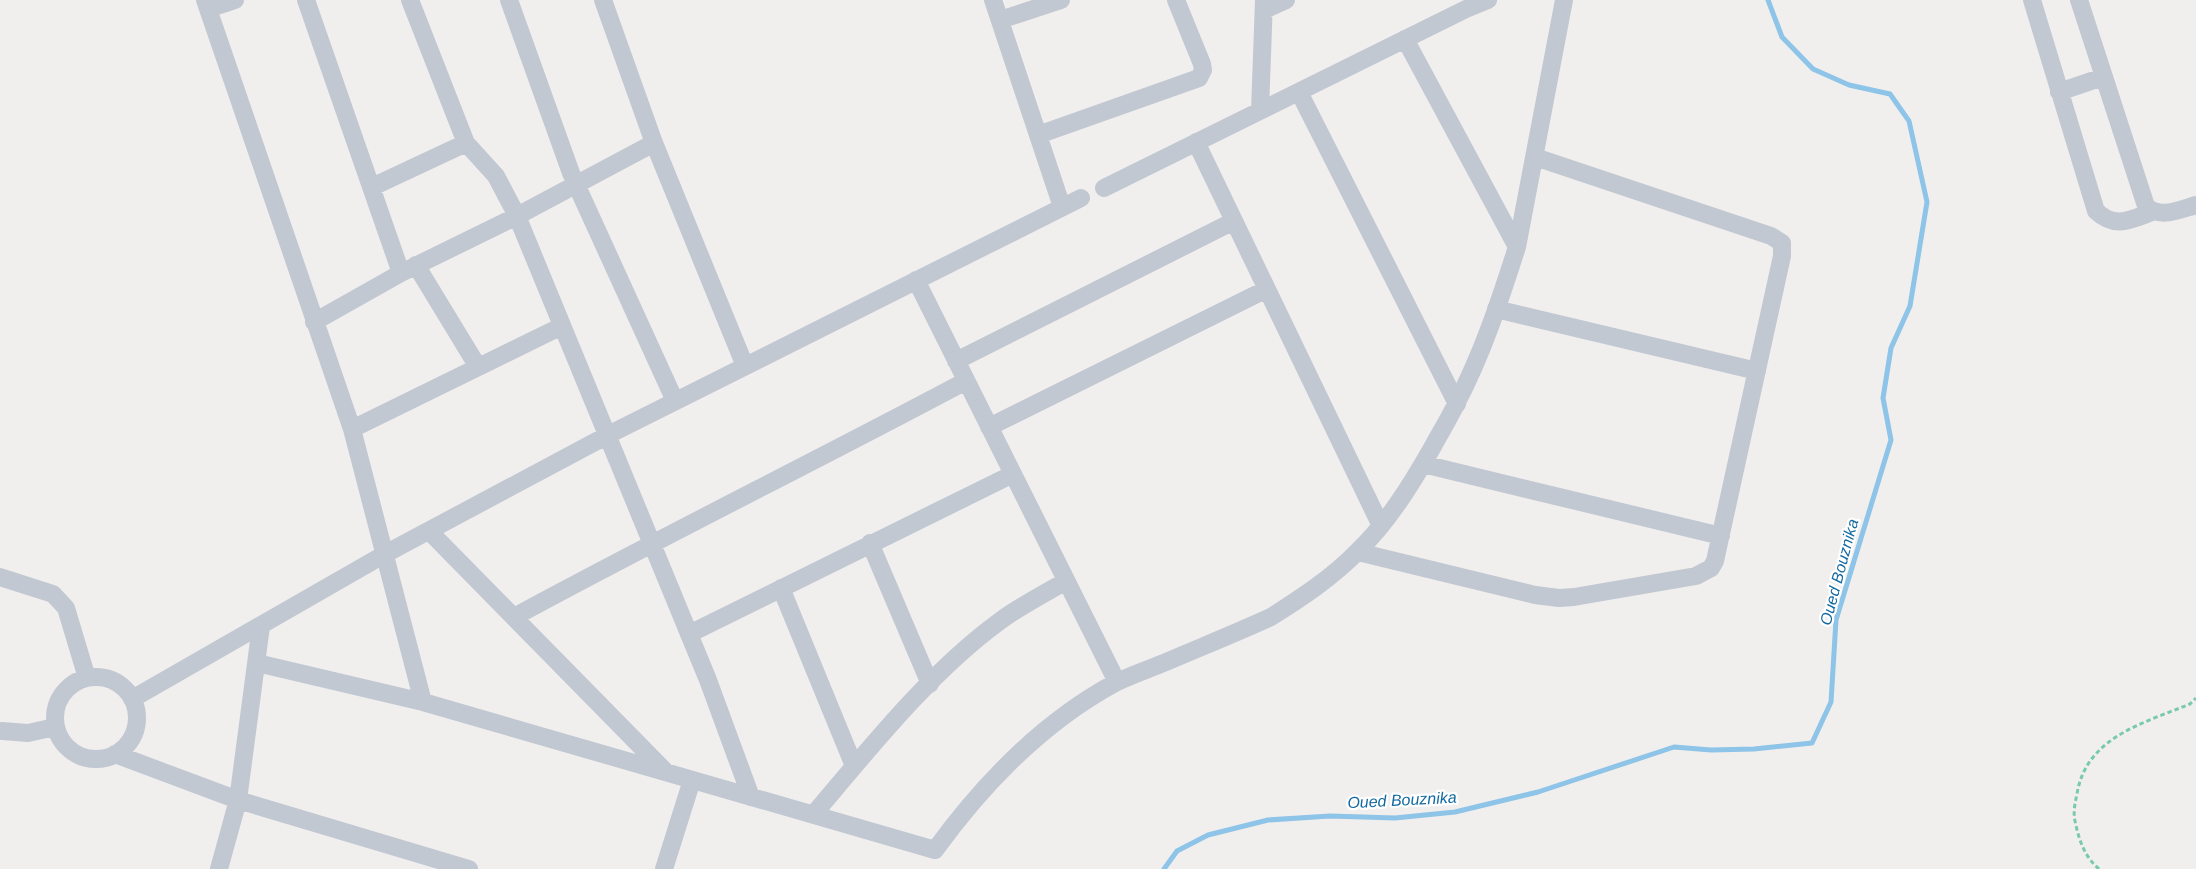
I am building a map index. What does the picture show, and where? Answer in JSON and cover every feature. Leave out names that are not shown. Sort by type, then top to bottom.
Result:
[{"type":"street","points":[[235,0],[207,5],[352,429],[423,702]]},
{"type":"street","points":[[306,0],[372,187],[409,269],[478,367]]},
{"type":"street","points":[[410,0],[466,143],[496,176],[517,216],[708,680],[751,797]]},
{"type":"street","points":[[509,0],[576,184],[675,401]]},
{"type":"street","points":[[603,0],[654,142],[745,366]]},
{"type":"street","points":[[993,0],[1062,207]]},
{"type":"street","points":[[1000,20],[1061,0]]},
{"type":"street","points":[[1038,135],[1199,78],[1203,70],[1202,64],[1176,0]]},
{"type":"street","points":[[1260,111],[1264,5],[1286,0]]},
{"type":"street","points":[[1104,188],[1488,0]]},
{"type":"street","points":[[257,663],[423,702],[935,850],[957,820],[1039,736],[1076,706],[1117,682],[1271,617],[1323,581],[1358,552],[1381,526],[1423,464],[1457,404],[1496,309],[1517,247],[1564,0]]},
{"type":"street","points":[[2032,0],[2096,211],[2105,219],[2116,222],[2127,221],[2152,212],[2169,212],[2196,205]]},
{"type":"street","points":[[2079,0],[2142,198],[2152,212]]},
{"type":"street","points":[[1405,39],[1517,247]]},
{"type":"street","points":[[2060,92],[2103,77]]},
{"type":"street","points":[[1299,92],[1457,404]]},
{"type":"street","points":[[314,322],[409,269],[517,216],[654,142]]},
{"type":"street","points":[[1196,142],[1381,526]]},
{"type":"street","points":[[372,187],[466,143]]},
{"type":"street","points":[[1358,552],[1535,595],[1559,598],[1704,573],[1715,561],[1784,250],[1782,243],[1777,239],[1535,157]]},
{"type":"street","points":[[132,699],[385,554],[608,435],[1081,198]]},
{"type":"street","points":[[956,361],[1234,221]]},
{"type":"street","points":[[916,280],[1117,682]]},
{"type":"street","points":[[989,426],[1267,289]]},
{"type":"street","points":[[1496,309],[1757,371]]},
{"type":"street","points":[[352,429],[562,326]]},
{"type":"street","points":[[514,617],[651,543],[795,472],[966,381]]},
{"type":"street","points":[[1423,464],[1721,536]]},
{"type":"street","points":[[689,634],[1013,474]]},
{"type":"street","points":[[429,531],[665,771]]},
{"type":"street","points":[[870,543],[930,684]]},
{"type":"street","points":[[0,577],[53,594],[66,608],[87,678]]},
{"type":"street","points":[[813,814],[854,766],[958,656],[1000,620],[1066,581]]},
{"type":"street","points":[[782,588],[854,766]]},
{"type":"street","points":[[219,869],[238,800],[261,626]]},
{"type":"street","points":[[97,676],[118,683],[132,699],[137,720],[135,730],[131,740],[115,754],[105,758],[83,757],[65,746],[59,737],[54,716],[61,696],[76,681],[97,676]]},
{"type":"street","points":[[0,732],[28,733],[55,727]]},
{"type":"street","points":[[115,754],[238,800],[464,868]]},
{"type":"street","points":[[664,869],[692,780]]},
{"type":"path","points":[[2099,869],[2090,861],[2079,839],[2073,814],[2078,785],[2090,760],[2101,747],[2116,736],[2190,704],[2196,698]]},
{"type":"waterway","name":"Oued Bouznika","points":[[1164,869],[1177,851],[1208,835],[1268,820],[1330,816],[1395,818],[1455,812],[1538,792],[1674,747],[1711,750],[1754,749],[1812,743],[1831,702],[1836,620],[1891,440],[1883,398],[1891,348],[1910,306],[1927,202],[1909,121],[1890,94],[1849,85],[1813,69],[1782,37],[1768,0]]}]
